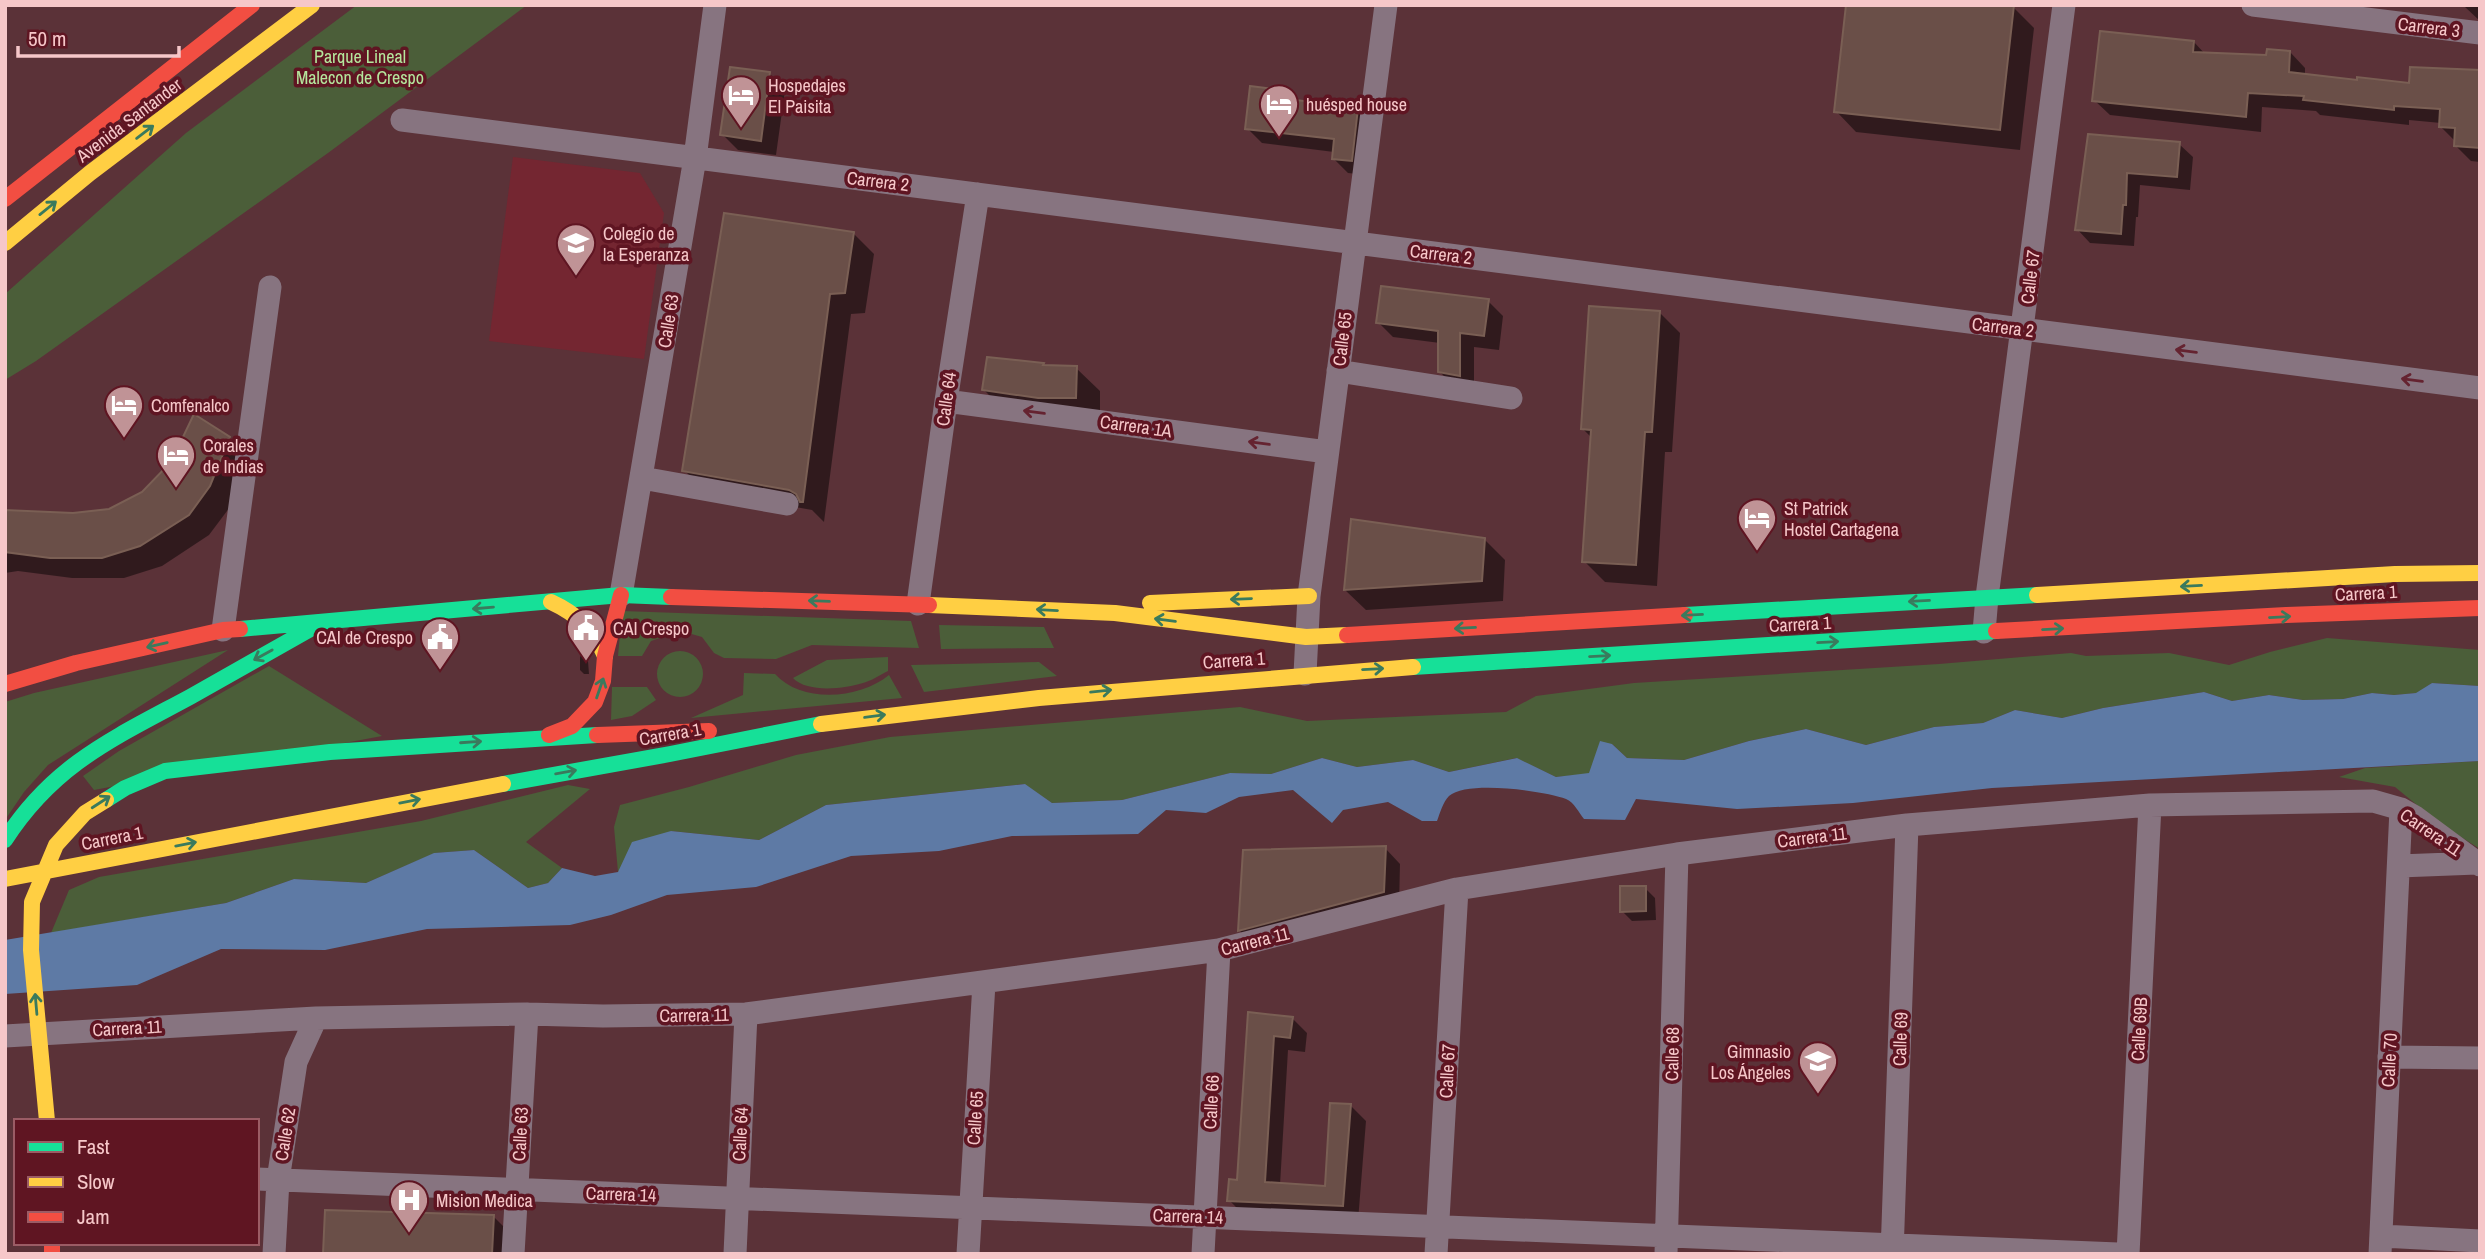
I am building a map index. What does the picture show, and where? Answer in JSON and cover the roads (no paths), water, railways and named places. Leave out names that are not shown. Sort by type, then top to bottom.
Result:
[{"type":"main road","name":"Avenida Santander","points":[[5,199],[252,5]]},
{"type":"main road","name":"Avenida Santander","points":[[5,243],[90,173],[312,5]]},
{"type":"main road","name":"Carrera 1","points":[[5,684],[76,663],[223,630],[621,595],[918,604],[1115,614],[1306,637],[2395,574],[2480,573]]},
{"type":"main road","points":[[540,737],[572,726],[588,711],[600,692],[605,656],[621,595]]},
{"type":"main road","points":[[1115,614],[1153,602],[1310,596]]},
{"type":"main road","points":[[551,602],[585,622],[594,632],[605,656]]},
{"type":"main road","name":"Carrera 1","points":[[5,879],[499,783],[691,750],[807,725],[925,709],[1158,685],[1305,674],[1984,632],[2480,608]]},
{"type":"main road","points":[[5,840],[23,810],[54,779],[91,751],[322,622]]},
{"type":"main road","points":[[47,1119],[31,950],[32,902],[56,845],[94,806],[145,778],[165,771],[330,751],[540,737],[807,725]]},
{"type":"street","name":"Calle 63","points":[[621,595],[695,158],[715,5]]},
{"type":"street","name":"Calle 65","points":[[1305,674],[1310,596],[1327,452],[1386,5]]},
{"type":"street","name":"Calle 67","points":[[1984,632],[2064,5]]},
{"type":"street","name":"Carrera 3","points":[[2253,5],[2480,33]]},
{"type":"street","name":"Carrera 2","points":[[402,120],[2480,388]]},
{"type":"street","name":"Calle 64","points":[[918,604],[978,194]]},
{"type":"street","points":[[223,630],[270,287]]},
{"type":"street","points":[[1338,370],[1511,398]]},
{"type":"street","name":"Carrera 1A","points":[[946,401],[1327,452]]},
{"type":"street","points":[[642,478],[787,504]]},
{"type":"street","name":"Carrera 11","points":[[5,1036],[316,1018],[746,1014],[1219,950],[1457,889],[1677,854],[1907,825],[2150,805],[2373,801],[2401,809],[2416,817],[2478,864]]},
{"type":"street","name":"Calle 69B","points":[[2128,1254],[2150,805]]},
{"type":"street","name":"Calle 70","points":[[2381,1245],[2401,809]]},
{"type":"street","name":"Calle 69","points":[[1892,1249],[1907,825]]},
{"type":"street","name":"Calle 68","points":[[1666,1245],[1677,854]]},
{"type":"street","points":[[2399,866],[2478,864]]},
{"type":"street","name":"Calle 67","points":[[1436,1254],[1457,889]]},
{"type":"street","name":"Calle 66","points":[[1203,1254],[1219,950]]},
{"type":"street","name":"Calle 65","points":[[968,1254],[984,983]]},
{"type":"street","name":"Calle 63","points":[[513,1254],[527,1014]]},
{"type":"street","name":"Calle 64","points":[[735,1254],[746,1014]]},
{"type":"street","name":"Calle 62","points":[[274,1254],[268,1179],[296,1062],[316,1018]]},
{"type":"street","points":[[2389,1057],[2480,1058]]},
{"type":"street","name":"Carrera 14","points":[[268,1179],[1438,1226],[1666,1245],[2118,1254]]},
{"type":"street","points":[[2381,1245],[2480,1241]]},
{"type":"water","points":[[2432,683],[2480,686],[2480,761],[1992,788],[1853,803],[1737,809],[1636,799],[1625,820],[1584,819],[1566,799],[1524,790],[1488,788],[1458,791],[1449,796],[1437,821],[1422,821],[1388,802],[1343,810],[1332,823],[1293,790],[1239,797],[1206,813],[1166,810],[1138,834],[1012,836],[939,851],[851,856],[756,887],[667,895],[611,915],[570,925],[427,929],[325,950],[221,949],[137,985],[5,994],[5,940],[226,903],[294,879],[366,883],[434,853],[474,850],[528,888],[548,883],[562,868],[595,876],[618,872],[632,842],[671,831],[759,840],[826,805],[1025,784],[1052,803],[1122,800],[1230,773],[1271,774],[1322,758],[1357,767],[1413,760],[1449,772],[1517,758],[1556,777],[1589,773],[1600,741],[1612,744],[1627,758],[1684,760],[1749,741],[1806,729],[1866,745],[1934,727],[1983,723],[2015,710],[2062,718],[2103,708],[2204,692],[2232,701],[2269,695],[2303,700],[2343,699],[2372,693],[2416,693]]},
{"type":"place","name":"Hospedajes El Paisita","points":[[741,129]]},
{"type":"place","name":"huésped house","points":[[1279,138]]},
{"type":"place","name":"Colegio de la Esperanza","points":[[576,277]]},
{"type":"place","name":"Comfenalco","points":[[124,439]]},
{"type":"place","name":"Corales de Indias","points":[[176,489]]},
{"type":"place","name":"St Patrick Hostel Cartagena","points":[[1757,552]]},
{"type":"place","name":"CAI Crespo","points":[[586,662]]},
{"type":"place","name":"CAI de Crespo","points":[[440,671]]},
{"type":"place","name":"Gimnasio Los Ángeles","points":[[1818,1095]]},
{"type":"place","name":"Mision Medica","points":[[409,1234]]},
{"type":"park label","name":"Parque Lineal Malecon de Crespo","points":[[360,66]]}]
